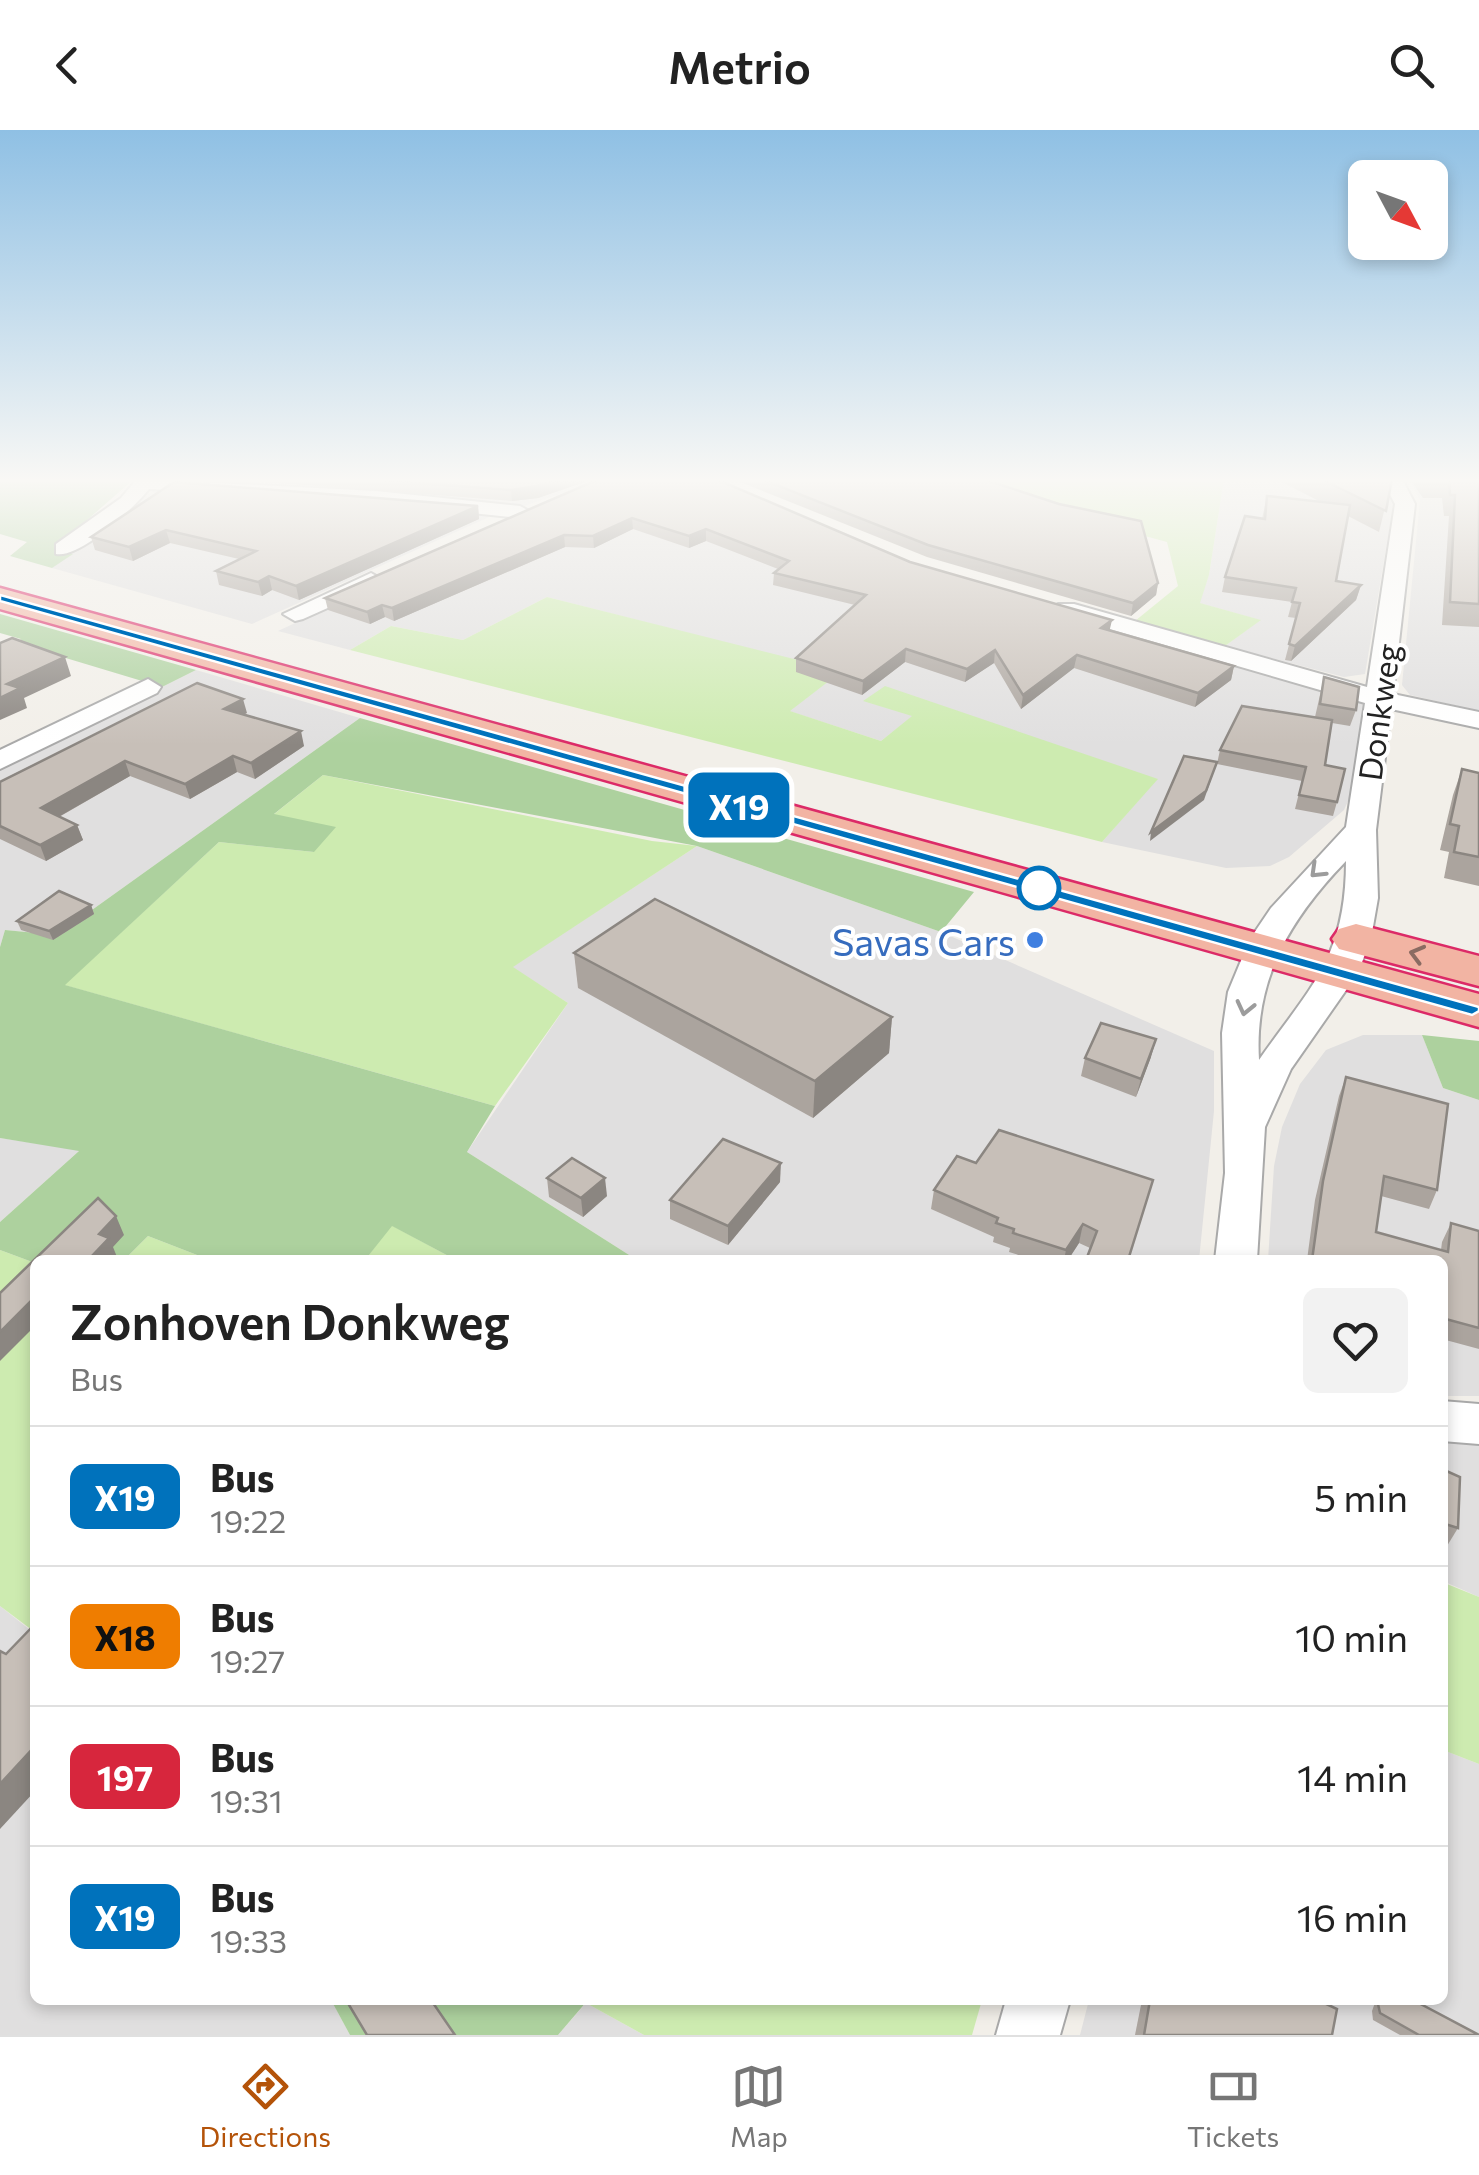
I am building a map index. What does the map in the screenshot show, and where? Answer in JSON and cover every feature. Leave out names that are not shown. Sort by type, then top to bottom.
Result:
[{"type":"highway","points":[[0,572],[1271,935]]},
{"type":"highway","points":[[0,598],[1348,956],[1479,1011]]},
{"type":"highway","points":[[1348,956],[1479,971]]},
{"type":"street","points":[[296,614],[397,568]]},
{"type":"street","name":"Donkweg","points":[[1246,1127],[1274,1066],[1348,956],[1362,898],[1361,830],[1396,568]]},
{"type":"street","points":[[1046,604],[1381,699],[1479,720]]},
{"type":"street","points":[[0,761],[148,687]]},
{"type":"street","name":"Donkweg","points":[[1236,1255],[1246,1127],[1241,1020],[1271,935],[1305,881],[1361,830]]},
{"type":"street","points":[[1448,1421],[1479,1424]]},
{"type":"street","points":[[1028,2035],[1037,2005]]},
{"type":"shaded area","points":[[52,568],[376,568],[252,624]]},
{"type":"shaded area","points":[[413,568],[905,568],[1366,702],[1357,781],[1344,810],[1289,857],[1270,866],[1226,868],[1102,842],[1157,779],[913,716],[881,741],[789,711],[840,672],[547,597],[463,640],[391,626],[350,650],[278,631]]},
{"type":"shaded area","points":[[1210,568],[1383,568],[1365,674],[1344,677],[1225,646],[1260,620],[1199,603]]},
{"type":"shaded area","points":[[1413,568],[1479,568],[1479,711],[1410,695],[1402,685]]},
{"type":"shaded area","points":[[196,670],[360,718],[57,935],[5,930],[0,947],[0,768]]},
{"type":"shaded area","points":[[697,846],[941,932],[1214,1051],[1214,1111],[1200,1255],[629,1255],[467,1152],[568,1003],[512,967]]},
{"type":"shaded area","points":[[1363,1035],[1422,1035],[1443,1088],[1479,1100],[1479,1396],[1448,1396],[1448,1255],[1268,1255],[1274,1166],[1282,1127],[1300,1084],[1326,1050]]},
{"type":"shaded area","points":[[0,1138],[80,1150],[0,1222]]},
{"type":"shaded area","points":[[1448,1433],[1479,1442],[1479,1597],[1448,1583]]},
{"type":"shaded area","points":[[0,1606],[30,1630],[30,2005],[334,2005],[350,2035],[0,2035]]},
{"type":"shaded area","points":[[1448,1752],[1479,1764],[1479,2035],[1080,2035],[1088,2005],[1448,2005]]},
{"type":"shaded area","points":[[584,2005],[590,2005],[644,2035],[558,2035]]},
{"type":"green space","points":[[1173,568],[1210,568],[1200,603],[1261,620],[1225,646],[1135,621],[1178,586]]},
{"type":"green space","points":[[547,597],[842,671],[790,711],[881,741],[912,716],[863,701],[885,686],[1158,779],[1102,842],[350,650],[391,626],[463,640]]},
{"type":"green space","points":[[0,614],[196,670],[162,687],[16,643],[21,639],[0,633]]},
{"type":"green space","points":[[360,718],[974,892],[941,932],[697,846],[323,775],[274,814],[336,827],[314,852],[219,842],[65,985],[495,1106],[467,1152],[629,1255],[447,1255],[392,1226],[369,1255],[197,1255],[148,1236],[129,1255],[30,1255],[30,1261],[0,1250],[0,1222],[79,1151],[0,1138],[0,947],[5,930],[57,935]]},
{"type":"green space","points":[[323,775],[652,841],[697,846],[513,967],[568,1003],[495,1106],[64,985],[219,842],[314,852],[273,815]]},
{"type":"green space","points":[[1422,1035],[1479,1041],[1479,1100],[1443,1088]]},
{"type":"green space","points":[[391,1225],[447,1255],[369,1255]]},
{"type":"green space","points":[[148,1236],[197,1255],[129,1255]]},
{"type":"green space","points":[[0,1250],[30,1261],[30,1628],[0,1606]]},
{"type":"green space","points":[[1448,1584],[1479,1597],[1479,1764],[1448,1752]]},
{"type":"green space","points":[[334,2005],[584,2005],[558,2035],[350,2035]]},
{"type":"green space","points":[[590,2005],[981,2005],[972,2035],[644,2035]]},
{"type":"building","points":[[337,568],[296,586],[269,576],[258,582],[216,571]]},
{"type":"building","points":[[394,568],[486,568],[392,608],[382,605],[367,612],[325,598]]},
{"type":"building","points":[[780,568],[931,568],[1112,620],[1101,628],[1234,666],[1198,693],[1077,655],[1023,695],[995,650],[967,669],[906,649],[863,681],[796,658],[866,595],[774,573]]},
{"type":"building","points":[[1009,568],[1154,568],[1158,583],[1133,603]]},
{"type":"building","points":[[1228,568],[1338,568],[1336,581],[1361,585],[1295,646],[1289,644],[1300,603],[1292,602],[1296,588],[1225,577]]},
{"type":"building","points":[[1452,568],[1479,568],[1479,604],[1450,602]]},
{"type":"building","points":[[12,638],[65,657],[7,684],[20,688],[0,698],[0,643]]},
{"type":"building","points":[[1324,677],[1359,687],[1356,710],[1320,704]]},
{"type":"building","points":[[197,683],[243,699],[224,709],[301,731],[251,763],[233,756],[185,784],[125,761],[41,808],[77,825],[40,845],[0,826],[0,782]]},
{"type":"building","points":[[1242,706],[1332,720],[1325,765],[1345,769],[1337,802],[1299,795],[1306,767],[1220,750]]},
{"type":"building","points":[[1184,756],[1217,762],[1206,791],[1151,832]]},
{"type":"building","points":[[1462,769],[1479,773],[1479,857],[1454,852],[1459,826],[1450,824]]},
{"type":"building","points":[[59,891],[91,905],[49,931],[17,921]]},
{"type":"building","points":[[655,899],[892,1017],[815,1081],[574,953]]},
{"type":"building","points":[[1101,1023],[1156,1039],[1141,1079],[1085,1058]]},
{"type":"building","points":[[1346,1077],[1448,1104],[1437,1190],[1384,1176],[1376,1232],[1448,1252],[1451,1223],[1479,1231],[1479,1328],[1448,1320],[1448,1255],[1313,1255],[1323,1181]]},
{"type":"building","points":[[999,1130],[1153,1180],[1130,1255],[1088,1255],[1097,1231],[1083,1224],[1066,1250],[1013,1233],[1014,1229],[996,1223],[998,1218],[934,1190],[957,1156],[976,1163]]},
{"type":"building","points":[[723,1139],[781,1163],[728,1226],[670,1200]]},
{"type":"building","points":[[572,1158],[605,1178],[581,1198],[547,1178]]},
{"type":"building","points":[[98,1198],[116,1216],[99,1234],[109,1238],[93,1255],[39,1255]]},
{"type":"building","points":[[30,1264],[30,1302],[0,1332],[0,1293]]},
{"type":"building","points":[[1448,1472],[1460,1477],[1458,1528],[1448,1525]]},
{"type":"building","points":[[30,1629],[30,1751],[0,1784],[0,1651],[6,1654]]},
{"type":"building","points":[[349,2005],[434,2005],[455,2035],[367,2035]]},
{"type":"building","points":[[1149,2005],[1329,2005],[1337,2009],[1332,2035],[1144,2035]]},
{"type":"building","points":[[1378,2005],[1422,2005],[1479,2035],[1419,2035],[1380,2013]]},
{"type":"bus line","name":"X19","points":[[0,598],[1479,1011]]},
{"type":"place","name":"Savas Cars","points":[[1035,940]]}]
